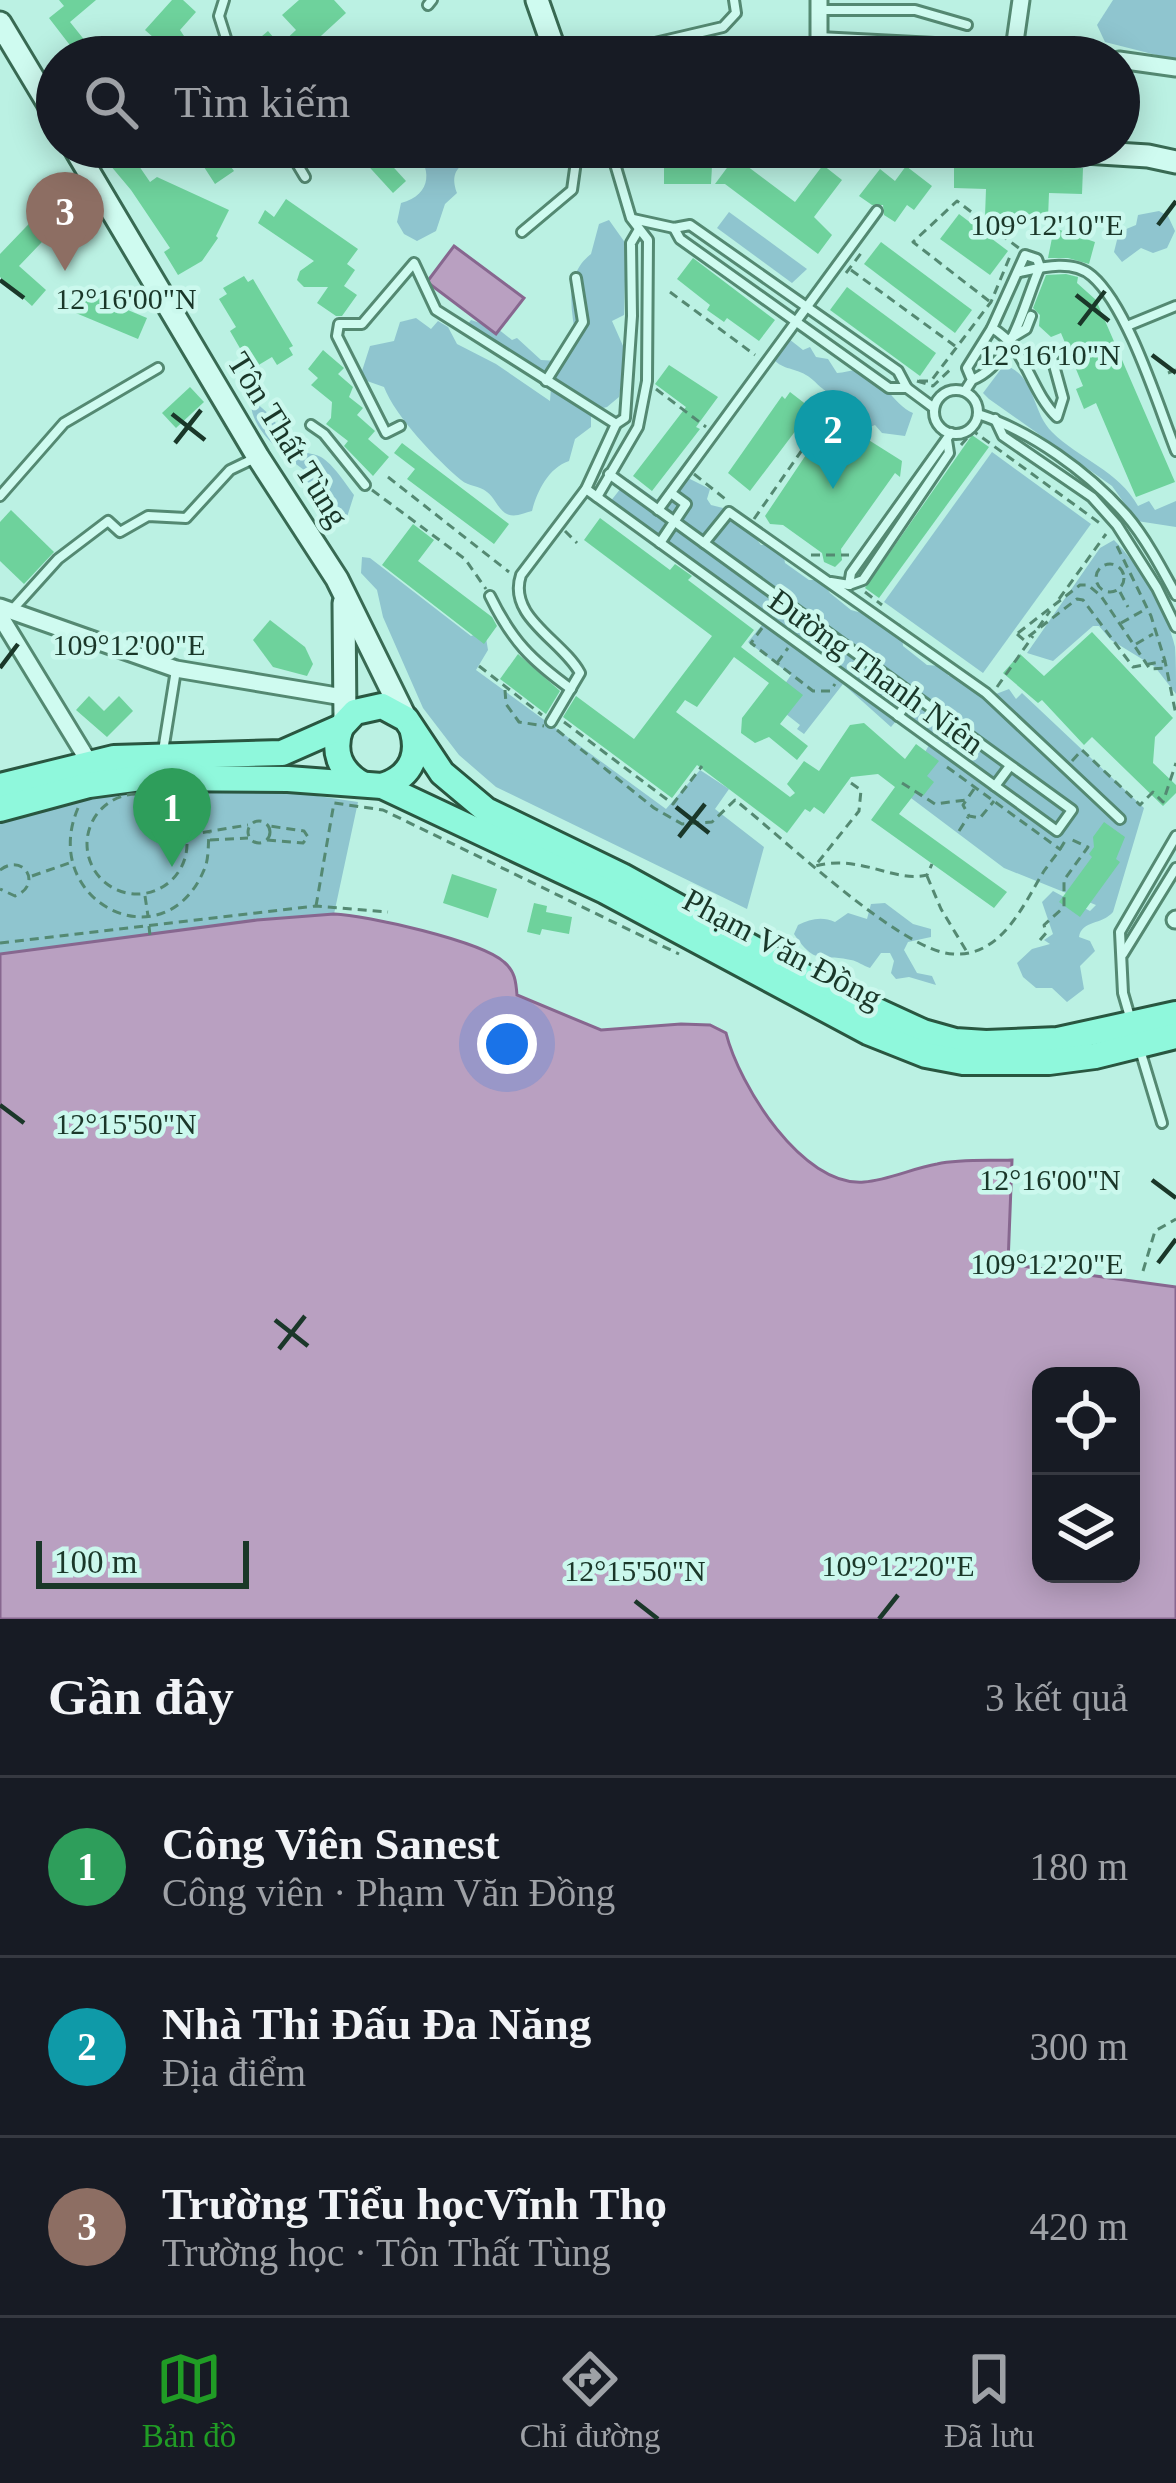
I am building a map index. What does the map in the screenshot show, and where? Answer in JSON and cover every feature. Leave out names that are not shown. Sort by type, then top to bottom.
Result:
[{"type":"main road","points":[[537,0],[550,36]]},
{"type":"main road","points":[[0,23],[36,83]]},
{"type":"main road","points":[[1140,155],[1176,162]]},
{"type":"main road","name":"Tôn Thất Tùng","points":[[86,168],[258,457],[338,579],[409,725]]},
{"type":"main road","name":"Tôn Thất Tùng","points":[[338,579],[346,621],[343,715]]},
{"type":"main road","name":"Phạm Văn Đồng","points":[[0,786],[163,756],[282,753],[343,715],[382,706],[409,725],[442,773],[486,810],[622,876],[892,1020],[955,1040],[986,1042],[1176,1036]]},
{"type":"main road","points":[[343,715],[338,760],[352,778],[372,785],[394,782],[411,765],[416,754],[409,725]]},
{"type":"main road","name":"Phạm Văn Đồng","points":[[0,809],[89,773],[372,785],[497,837],[868,1032],[926,1055],[963,1062],[1049,1062],[1136,1036],[1176,1014]]},
{"type":"main road","points":[[245,778],[367,796],[461,827],[546,865]]},
{"type":"street","points":[[1015,36],[1021,0]]},
{"type":"street","points":[[819,5],[819,36]]},
{"type":"street","points":[[1140,63],[1176,68]]},
{"type":"street","points":[[4,611],[176,669],[343,715]]},
{"type":"street","points":[[4,611],[89,773]]},
{"type":"lane","points":[[224,0],[218,16],[225,36]]},
{"type":"lane","points":[[685,36],[723,27],[736,13],[734,0]]},
{"type":"lane","points":[[819,5],[915,10],[967,25]]},
{"type":"lane","points":[[300,168],[305,177]]},
{"type":"lane","points":[[522,232],[572,190],[575,168]]},
{"type":"lane","points":[[597,497],[638,427],[647,382],[648,240],[631,218],[616,168]]},
{"type":"lane","points":[[658,510],[877,211]]},
{"type":"lane","points":[[631,218],[674,228],[690,225],[853,337],[898,371],[907,388],[934,408],[949,436],[949,453],[905,508],[863,580],[854,586],[826,580]]},
{"type":"lane","points":[[674,228],[680,239],[889,388],[907,388]]},
{"type":"lane","points":[[551,722],[580,673],[523,611],[518,585],[521,574],[586,489],[621,421],[630,380],[631,243],[638,230]]},
{"type":"lane","points":[[965,391],[972,380],[984,376],[1010,338],[1040,267],[1036,259],[1024,256],[992,328],[967,368],[972,380]]},
{"type":"lane","points":[[400,426],[386,433],[338,335],[339,324],[362,324],[413,262],[436,310],[546,381],[638,427]]},
{"type":"lane","points":[[1019,272],[1058,265],[1090,274],[1127,326],[1176,451]]},
{"type":"lane","points":[[546,381],[583,322],[577,278]]},
{"type":"lane","points":[[1127,326],[1176,305]]},
{"type":"lane","points":[[1010,338],[1025,329],[1031,316]]},
{"type":"lane","points":[[992,328],[1010,338],[1046,406],[1057,416],[1063,398],[1052,358],[1057,351]]},
{"type":"lane","points":[[841,353],[853,337]]},
{"type":"lane","points":[[0,496],[64,423],[158,368]]},
{"type":"lane","points":[[630,380],[647,382]]},
{"type":"lane","points":[[934,408],[942,394],[965,391]]},
{"type":"lane","points":[[949,436],[967,431],[978,414],[977,404],[965,391]]},
{"type":"lane","points":[[978,414],[1032,438],[1128,517],[1176,595]]},
{"type":"lane","points":[[995,419],[1003,436],[1092,497],[1117,525],[1176,627]]},
{"type":"lane","points":[[311,425],[324,434],[365,485]]},
{"type":"lane","points":[[4,611],[108,520],[120,532],[148,516],[186,518],[230,470],[258,457]]},
{"type":"lane","name":"Đường Thanh Niên","points":[[586,489],[1057,831],[1072,810],[609,474]]},
{"type":"lane","points":[[660,543],[686,504],[671,493]]},
{"type":"lane","points":[[704,543],[729,512],[999,704],[1120,819]]},
{"type":"lane","points":[[1157,588],[1169,582]]},
{"type":"lane","points":[[490,596],[509,634],[537,664],[572,689]]},
{"type":"lane","points":[[163,756],[176,669]]},
{"type":"lane","points":[[898,716],[913,694]]},
{"type":"lane","points":[[995,787],[1010,766]]},
{"type":"lane","points":[[1162,1124],[1123,993],[1120,932],[1176,836]]},
{"type":"lane","points":[[1121,961],[1129,939],[1176,868]]},
{"type":"lane","points":[[1148,886],[1161,894]]},
{"type":"path","points":[[991,302],[913,242],[957,201],[1018,245],[1024,256]]},
{"type":"path","points":[[840,281],[863,251],[853,244]]},
{"type":"path","points":[[953,367],[933,386],[917,382],[932,381],[991,302],[1007,257]]},
{"type":"path","points":[[850,269],[956,346]]},
{"type":"path","points":[[670,292],[758,357]]},
{"type":"path","points":[[1168,373],[1176,370]]},
{"type":"path","points":[[656,389],[707,428],[716,416]]},
{"type":"path","points":[[759,525],[753,521],[832,407]]},
{"type":"path","points":[[952,457],[973,431],[1109,530],[1156,632],[1176,715]]},
{"type":"path","points":[[688,470],[737,508]]},
{"type":"path","points":[[388,477],[506,571],[521,574]]},
{"type":"path","points":[[365,485],[465,559],[490,596]]},
{"type":"path","points":[[1006,699],[996,689],[1109,530]]},
{"type":"path","points":[[1091,552],[1102,567]]},
{"type":"path","points":[[806,557],[853,555]]},
{"type":"path","points":[[1112,564],[1123,571],[1125,582],[1119,590],[1100,589],[1096,577],[1102,567],[1112,564]]},
{"type":"path","points":[[1078,570],[1084,585],[1101,596],[1150,670],[1166,664]]},
{"type":"path","points":[[1065,594],[1084,585]]},
{"type":"path","points":[[854,586],[893,613]]},
{"type":"path","points":[[1119,590],[1128,607]]},
{"type":"path","points":[[1049,611],[1017,634],[1024,640],[1077,599],[1083,600],[1133,667],[1147,664]]},
{"type":"path","points":[[1120,624],[1147,608]]},
{"type":"path","points":[[1033,622],[1038,628]]},
{"type":"path","points":[[763,626],[751,643],[813,691],[830,691],[836,682]]},
{"type":"path","points":[[1134,645],[1156,632]]},
{"type":"path","points":[[777,663],[790,646]]},
{"type":"path","points":[[478,666],[654,808],[682,824],[712,823],[735,800],[889,924],[933,950],[956,955]]},
{"type":"path","points":[[506,688],[506,704],[519,722],[533,727],[555,716],[673,804],[702,766]]},
{"type":"path","points":[[1066,767],[1082,750],[1140,805],[1153,792],[1163,802],[1176,764]]},
{"type":"path","points":[[947,767],[1061,850]]},
{"type":"path","points":[[89,773],[69,836],[70,863],[82,886],[116,912],[148,918],[172,908],[206,867],[208,837],[215,828],[260,821],[304,831],[308,837],[303,843],[258,843],[249,838],[208,837],[186,835]]},
{"type":"path","points":[[815,866],[859,811],[861,790],[851,783]]},
{"type":"path","points":[[902,783],[935,804],[966,800]]},
{"type":"path","points":[[975,787],[966,800],[964,810],[969,816],[980,818],[994,801]]},
{"type":"path","points":[[121,796],[154,796],[179,818],[186,835],[183,865],[174,879],[145,894],[112,888],[90,864],[86,848],[94,816],[121,796]]},
{"type":"path","points":[[958,832],[969,816]]},
{"type":"path","points":[[249,838],[250,825]]},
{"type":"path","points":[[267,840],[269,826]]},
{"type":"path","points":[[1040,940],[1046,933],[1044,925],[1064,907],[1064,880],[1088,848],[1067,837]]},
{"type":"path","points":[[815,866],[839,860],[913,878],[926,875],[932,864]]},
{"type":"path","points":[[0,870],[14,863],[30,877],[21,895],[10,896],[0,889]]},
{"type":"path","points":[[30,877],[70,863]]},
{"type":"path","points":[[926,875],[967,952]]},
{"type":"path","points":[[145,894],[150,936]]},
{"type":"path","points":[[0,943],[316,906],[388,912]]},
{"type":"path","points":[[1143,1271],[1155,1231],[1176,1219]]},
{"type":"shaded area","points":[[1113,0],[1176,0],[1176,60],[1140,51],[1140,36],[1102,36],[1097,25]]},
{"type":"shaded area","points":[[459,168],[454,181],[457,193],[445,204],[436,231],[417,241],[404,234],[397,222],[401,203],[424,187],[426,171]]},
{"type":"shaded area","points":[[1159,211],[1168,216],[1175,231],[1167,248],[1153,253],[1141,248],[1122,262],[1114,252],[1119,232],[1136,225],[1138,215]]},
{"type":"shaded area","points":[[729,212],[807,269],[792,283],[717,228]]},
{"type":"shaded area","points":[[609,220],[626,244],[624,315],[612,321],[631,364],[623,371],[619,397],[591,411],[591,427],[575,439],[569,461],[544,481],[532,511],[508,515],[487,492],[451,471],[407,424],[384,387],[367,381],[362,371],[370,346],[394,341],[400,322],[416,318],[431,329],[438,321],[448,327],[457,344],[550,401],[551,388],[498,356],[468,324],[471,320],[498,329],[512,340],[517,338],[541,360],[558,361],[576,339],[573,282],[591,254],[599,224]]},
{"type":"shaded area","points":[[454,246],[524,298],[496,334],[427,282]]},
{"type":"shaded area","points":[[789,339],[803,350],[810,347],[816,357],[828,359],[837,373],[857,370],[873,376],[913,413],[905,436],[882,433],[875,425],[865,429],[860,416],[849,414],[838,395],[776,361],[772,357]]},
{"type":"shaded area","points":[[1004,365],[1028,385],[1052,432],[1110,474],[1138,506],[1149,501],[1155,510],[1176,501],[1176,527],[1137,521],[1112,486],[989,399],[983,393]]},
{"type":"shaded area","points":[[254,402],[297,448],[321,457],[339,475],[354,495],[347,517],[334,517],[315,485],[305,481],[304,470],[263,433],[253,415]]},
{"type":"shaded area","points":[[992,452],[1091,524],[983,673],[884,602]]},
{"type":"shaded area","points":[[688,478],[710,489],[707,499],[711,505],[735,511],[761,545],[773,544],[783,552],[785,563],[809,580],[821,580],[851,610],[901,624],[903,646],[927,665],[940,666],[949,676],[960,675],[996,694],[1009,689],[1016,699],[1022,693],[1144,808],[1113,912],[1088,925],[1079,937],[1090,941],[1095,951],[1080,966],[1084,989],[1067,1002],[1052,988],[1036,988],[1023,977],[1017,963],[1032,949],[1050,944],[1044,940],[1053,934],[1042,902],[1053,891],[1090,911],[1096,905],[1004,868],[903,792],[929,745],[897,720],[891,727],[843,684],[804,734],[797,729],[800,725],[772,703],[791,675],[748,642],[766,620],[610,502],[628,479],[666,501],[667,489]]},
{"type":"shaded area","points":[[1114,540],[1166,619],[1175,647],[1176,694],[1155,667],[1111,640],[1099,626],[1093,626],[1053,661],[1027,653],[1100,548]]},
{"type":"shaded area","points":[[362,557],[370,558],[471,636],[480,633],[488,650],[476,670],[666,809],[700,770],[729,789],[715,809],[764,847],[747,909],[496,787],[459,755],[423,708],[383,617],[377,590],[361,573]]},
{"type":"shaded area","points":[[151,786],[284,791],[358,802],[334,914],[0,954],[0,820],[87,793]]},
{"type":"shaded area","points":[[885,903],[913,924],[931,929],[931,937],[908,942],[904,950],[917,973],[932,976],[936,985],[909,977],[896,979],[890,953],[881,953],[870,968],[814,955],[794,934],[798,925],[812,920],[835,922],[848,913],[867,919],[871,904]]},
{"type":"shaded area","points":[[334,914],[396,924],[491,954],[513,973],[517,995],[601,1030],[681,1024],[710,1025],[726,1033],[744,1079],[777,1129],[818,1168],[841,1179],[864,1182],[946,1162],[1012,1160],[1008,1264],[1176,1287],[1176,1619],[0,1619],[0,954]]},
{"type":"building","points":[[59,0],[96,0],[70,22],[81,36],[63,36],[49,18],[64,6]]},
{"type":"building","points":[[172,0],[183,0],[196,12],[180,30],[184,36],[152,36],[145,30]]},
{"type":"building","points":[[299,0],[334,0],[346,13],[321,36],[290,36],[296,30],[282,15]]},
{"type":"building","points":[[113,168],[140,168],[150,182],[157,177],[229,210],[202,261],[178,275],[164,252],[170,248]]},
{"type":"building","points":[[205,168],[232,168],[234,171],[215,184]]},
{"type":"building","points":[[370,168],[394,168],[406,181],[393,193]]},
{"type":"building","points":[[664,168],[712,168],[711,184],[664,184]]},
{"type":"building","points":[[727,168],[750,168],[795,202],[821,168],[827,168],[842,180],[814,217],[832,235],[818,254],[725,184],[715,184]]},
{"type":"building","points":[[909,168],[932,186],[914,210],[907,205],[895,222],[884,215],[883,205],[872,205],[859,196],[880,169],[895,181]]},
{"type":"building","points":[[954,168],[1083,168],[1082,194],[1049,193],[1048,218],[985,216],[986,189],[954,188]]},
{"type":"building","points":[[286,199],[358,249],[347,264],[355,270],[344,286],[357,295],[342,316],[317,303],[328,287],[304,287],[297,280],[300,271],[314,261],[258,223],[265,210],[274,217]]},
{"type":"building","points":[[47,205],[63,220],[19,266],[46,290],[32,306],[0,277],[0,254]]},
{"type":"building","points":[[959,214],[1008,251],[990,275],[940,239]]},
{"type":"building","points":[[1054,228],[1095,242],[1089,264],[1048,258]]},
{"type":"building","points":[[881,242],[972,310],[955,333],[864,264]]},
{"type":"building","points":[[693,258],[775,320],[759,341],[707,310],[710,305],[677,279]]},
{"type":"building","points":[[1046,275],[1078,277],[1077,283],[1096,300],[1175,482],[1136,497],[1096,403],[1084,409],[1076,389],[1083,386],[1061,333],[1051,337],[1039,326],[1040,315],[1033,308]]},
{"type":"building","points":[[244,276],[248,282],[253,279],[293,346],[289,348],[293,355],[277,365],[272,357],[252,369],[230,331],[236,327],[219,299],[227,294],[223,288]]},
{"type":"building","points":[[847,287],[936,353],[920,376],[830,310]]},
{"type":"building","points":[[80,290],[147,318],[138,339],[71,311]]},
{"type":"building","points":[[323,350],[344,368],[338,374],[353,387],[349,397],[363,408],[357,415],[375,431],[368,439],[389,457],[373,476],[344,446],[348,441],[326,424],[332,402],[311,385],[318,378],[308,369]]},
{"type":"building","points":[[669,365],[718,397],[696,427],[700,429],[652,491],[633,476],[686,407],[655,384]]},
{"type":"building","points":[[190,387],[204,402],[176,428],[162,413]]},
{"type":"building","points":[[790,392],[812,409],[750,491],[728,473],[782,396],[785,399]]},
{"type":"building","points":[[837,415],[902,461],[900,477],[895,473],[841,549],[842,560],[835,567],[824,562],[822,553],[783,525],[770,524],[765,516]]},
{"type":"building","points":[[972,435],[989,447],[879,598],[865,588]]},
{"type":"building","points":[[402,443],[509,524],[494,544],[407,479],[415,469],[394,453]]},
{"type":"building","points":[[11,510],[54,552],[24,584],[0,561],[0,522]]},
{"type":"building","points":[[600,518],[670,570],[675,564],[692,576],[688,580],[754,630],[741,647],[803,695],[780,724],[808,746],[797,760],[769,737],[755,743],[741,733],[742,718],[769,683],[734,657],[697,707],[685,700],[676,712],[790,797],[795,793],[787,784],[804,761],[819,771],[850,725],[864,723],[905,759],[916,744],[939,761],[927,776],[934,782],[923,796],[917,791],[899,814],[1007,892],[994,908],[871,820],[895,787],[878,774],[851,777],[824,814],[814,807],[810,812],[805,809],[787,833],[697,765],[672,798],[563,717],[576,696],[634,739],[712,636],[584,540]]},
{"type":"building","points":[[413,524],[434,540],[418,561],[492,617],[497,626],[484,644],[382,565]]},
{"type":"building","points":[[270,620],[305,647],[313,664],[307,676],[273,667],[253,640]]},
{"type":"building","points":[[1092,632],[1173,718],[1155,737],[1153,763],[1176,785],[1176,793],[1163,806],[1092,737],[1084,745],[1042,700],[1038,703],[1003,673],[1020,654],[1044,676]]},
{"type":"building","points":[[518,654],[560,691],[546,714],[500,679]]},
{"type":"building","points":[[89,696],[104,711],[119,696],[133,711],[107,737],[76,710]]},
{"type":"building","points":[[1104,822],[1125,837],[1116,859],[1120,862],[1080,917],[1059,902],[1092,857],[1093,837]]},
{"type":"building","points":[[452,874],[497,889],[488,918],[443,903]]},
{"type":"building","points":[[534,903],[547,906],[546,912],[572,917],[569,934],[542,929],[540,935],[527,932]]},
{"type":"place","name":"Trường Tiểu họcVĩnh Thọ","points":[[65,271]]},
{"type":"place","name":"Nhà Thi Đấu Đa Năng","points":[[833,489]]},
{"type":"place","name":"Công Viên Sanest","points":[[172,867]]}]
